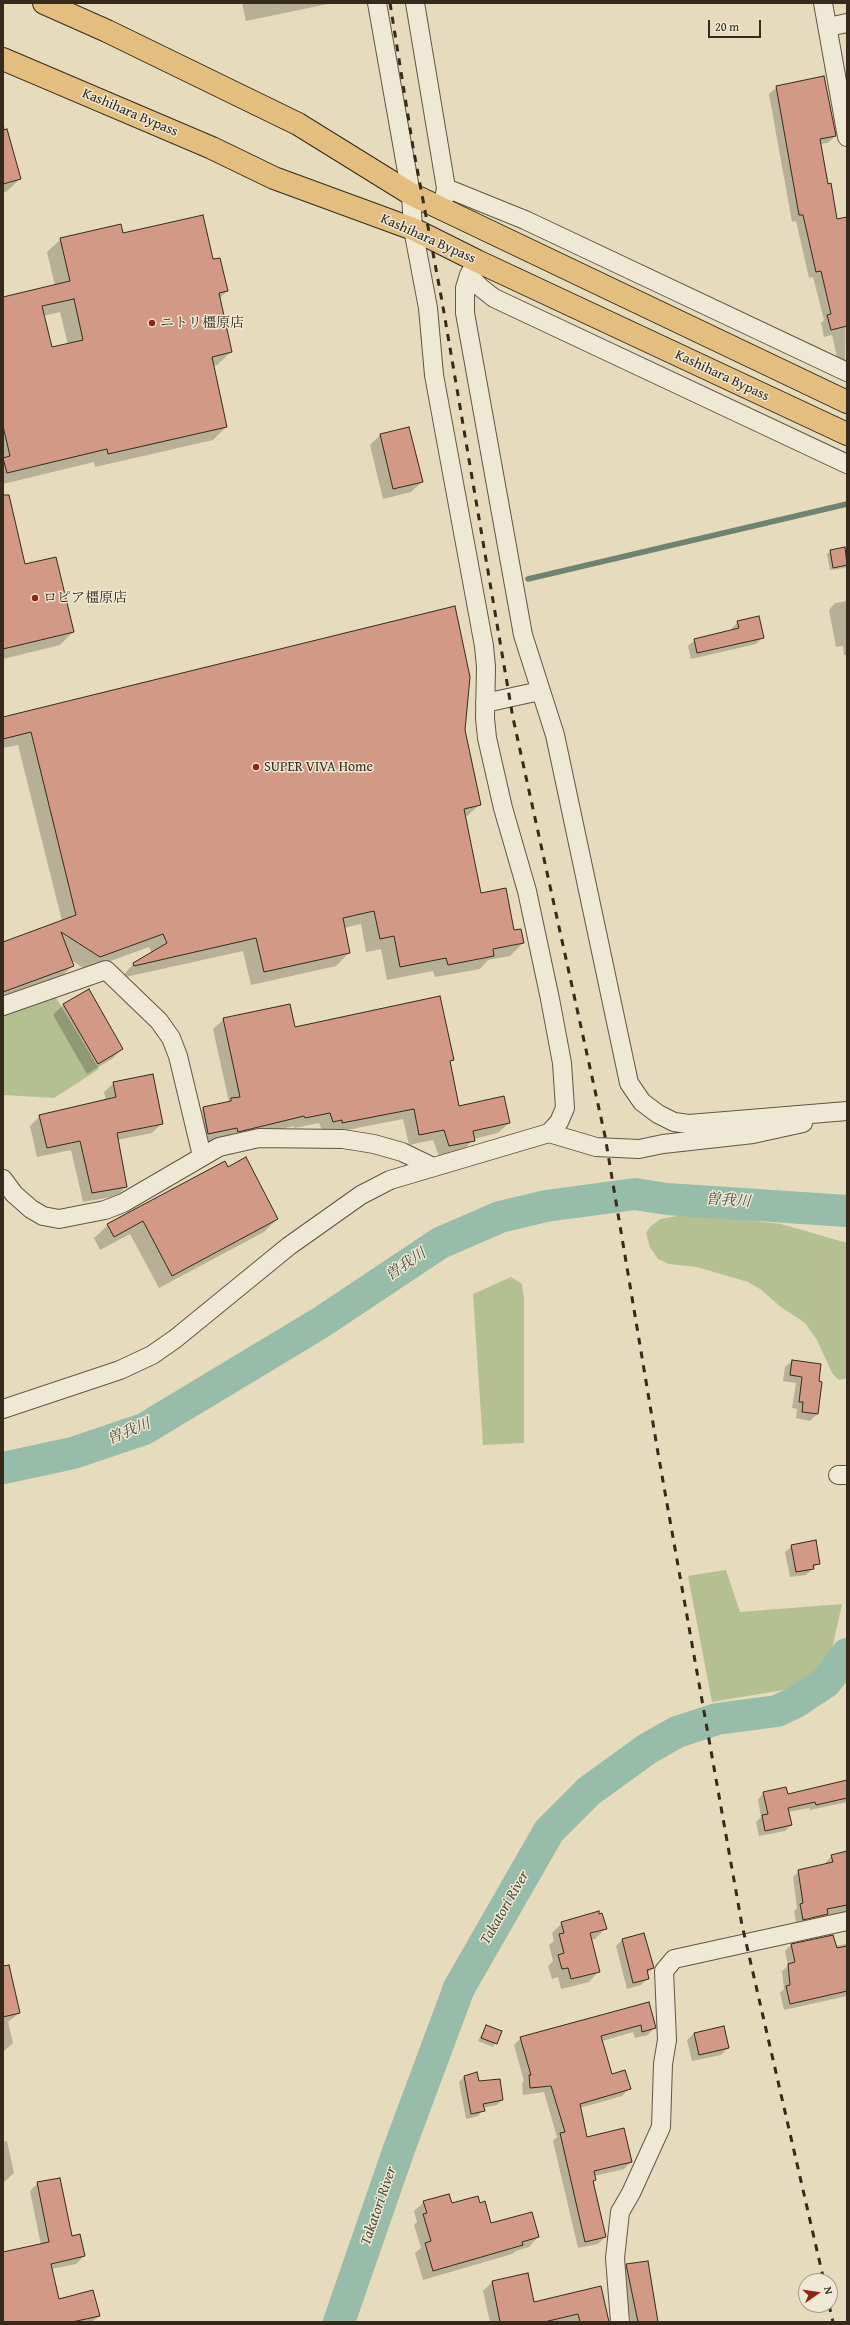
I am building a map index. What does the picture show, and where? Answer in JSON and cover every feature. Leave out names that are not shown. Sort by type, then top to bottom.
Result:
[{"type":"highway","points":[[44,3],[107,31],[298,124],[411,194],[443,198],[847,402]]},
{"type":"highway","name":"Kashihara Bypass","points":[[3,59],[212,148],[274,178],[413,229],[473,268],[847,434]]},
{"type":"street","points":[[3,1409],[120,1370],[152,1354],[175,1339],[331,1215],[390,1180],[431,1166],[548,1132],[563,1116],[566,1100],[550,999],[527,891],[503,808],[487,738],[485,703],[486,667],[484,646],[433,369],[428,308],[413,229],[411,194],[377,3]]},
{"type":"street","points":[[415,3],[443,198],[525,220],[847,372]]},
{"type":"street","points":[[823,3],[847,137]]},
{"type":"street","points":[[828,27],[847,23]]},
{"type":"street","points":[[473,268],[480,287],[494,298],[847,464]]},
{"type":"street","points":[[473,268],[465,288],[465,313],[522,635],[555,735],[623,1061],[629,1083],[642,1102],[658,1114],[674,1122],[689,1124],[844,1112]]},
{"type":"street","points":[[485,703],[540,691]]},
{"type":"street","points":[[3,1006],[106,970],[159,1020],[171,1038],[178,1056],[202,1156]]},
{"type":"street","points":[[548,1132],[596,1147],[639,1149],[662,1144],[779,1130],[844,1112]]},
{"type":"street","points":[[3,1179],[14,1194],[31,1209],[44,1216],[67,1219],[105,1210],[140,1195],[219,1147],[259,1138],[343,1139],[374,1144],[402,1152],[431,1166]]},
{"type":"street","points":[[620,2322],[615,2258],[620,2212],[631,2193],[661,2127],[664,2064],[667,2040],[664,1971],[674,1959],[847,1921]]},
{"type":"green space","points":[[46,981],[99,1069],[54,1098],[3,1095],[3,998]]},
{"type":"green space","points":[[689,1214],[781,1224],[847,1243],[847,1378],[839,1380],[832,1373],[817,1340],[805,1323],[781,1307],[760,1289],[748,1282],[697,1267],[669,1264],[658,1259],[650,1247],[646,1233],[650,1227],[660,1219]]},
{"type":"green space","points":[[511,1277],[522,1284],[524,1299],[524,1443],[483,1445],[473,1294]]},
{"type":"green space","points":[[726,1570],[740,1612],[842,1604],[830,1658],[812,1676],[789,1689],[712,1702],[688,1576]]},
{"type":"building","points":[[824,76],[836,136],[820,139],[828,184],[831,183],[837,219],[847,217],[847,326],[831,330],[827,315],[831,314],[821,271],[816,272],[803,215],[799,215],[776,86]]},
{"type":"building","points":[[7,129],[21,179],[3,184],[3,130]]},
{"type":"building","name":"ニトリ橿原店","points":[[203,215],[213,259],[220,258],[228,291],[219,293],[232,352],[212,357],[227,427],[108,454],[107,449],[7,473],[3,458],[10,456],[3,426],[3,297],[70,281],[60,238],[121,224],[123,233]],"holes":[[[74,299],[83,340],[52,347],[42,306]]]},
{"type":"building","points":[[409,427],[423,482],[393,489],[380,434]]},
{"type":"building","name":"ロピア橿原店","points":[[3,495],[9,495],[25,564],[56,557],[74,632],[3,649]]},
{"type":"building","points":[[845,547],[847,565],[833,568],[830,550]]},
{"type":"building","name":"SUPER VIVA Home","points":[[455,606],[470,677],[465,730],[481,805],[464,809],[481,893],[506,888],[514,930],[521,929],[524,943],[493,949],[494,956],[448,965],[446,958],[400,967],[394,936],[380,939],[374,911],[343,918],[350,953],[264,972],[256,938],[134,966],[133,963],[167,943],[163,934],[100,957],[61,932],[74,966],[3,992],[3,942],[76,915],[31,732],[3,739],[3,717]]},
{"type":"building","points":[[759,616],[764,638],[697,653],[694,639],[739,628],[737,621]]},
{"type":"building","points":[[89,989],[123,1049],[98,1064],[63,1004]]},
{"type":"building","points":[[440,996],[454,1060],[450,1061],[459,1106],[504,1096],[510,1123],[473,1131],[475,1141],[449,1146],[444,1130],[419,1135],[414,1109],[342,1123],[342,1120],[333,1122],[330,1113],[305,1118],[304,1116],[238,1132],[237,1128],[208,1134],[203,1107],[231,1101],[231,1098],[240,1097],[223,1018],[290,1004],[295,1027]]},
{"type":"building","points":[[153,1074],[163,1124],[117,1133],[127,1187],[92,1193],[80,1141],[47,1148],[39,1115],[116,1097],[113,1082]]},
{"type":"building","points":[[246,1157],[278,1219],[172,1276],[143,1221],[114,1237],[107,1224],[225,1161],[228,1167]]},
{"type":"building","points":[[792,1360],[821,1364],[819,1381],[822,1382],[818,1414],[802,1412],[803,1402],[799,1402],[802,1377],[790,1375]]},
{"type":"building","points":[[816,1540],[820,1564],[813,1565],[814,1569],[796,1572],[791,1545]]},
{"type":"building","points":[[847,1780],[847,1798],[816,1805],[815,1802],[788,1808],[792,1825],[765,1831],[762,1815],[768,1814],[763,1792],[786,1787],[788,1794]]},
{"type":"building","points":[[847,1851],[847,1905],[827,1909],[828,1914],[803,1920],[800,1904],[803,1903],[798,1870],[833,1862],[831,1855]]},
{"type":"building","points":[[599,1911],[599,1914],[602,1913],[607,1929],[590,1933],[600,1972],[571,1979],[568,1968],[562,1969],[558,1955],[564,1953],[559,1934],[564,1933],[561,1922]]},
{"type":"building","points":[[644,1933],[654,1968],[647,1970],[649,1979],[633,1983],[622,1939]]},
{"type":"building","points":[[833,1935],[837,1948],[847,1946],[847,1991],[790,2004],[786,1986],[790,1985],[788,1964],[795,1962],[791,1944]]},
{"type":"building","points":[[9,1965],[20,2013],[3,2017],[3,1966]]},
{"type":"building","points":[[649,2002],[656,2028],[642,2032],[641,2025],[601,2036],[612,2074],[625,2070],[631,2089],[580,2104],[587,2137],[624,2128],[632,2162],[594,2171],[596,2180],[593,2181],[606,2237],[585,2242],[560,2133],[565,2132],[551,2086],[530,2088],[529,2075],[531,2075],[520,2037]]},
{"type":"building","points":[[486,2025],[502,2031],[497,2044],[481,2038]]},
{"type":"building","points":[[724,2026],[729,2048],[699,2055],[694,2033]]},
{"type":"building","points":[[477,2072],[479,2081],[500,2079],[503,2100],[483,2104],[485,2111],[471,2114],[464,2076]]},
{"type":"building","points":[[60,2178],[72,2236],[80,2234],[85,2256],[51,2264],[59,2299],[93,2290],[100,2316],[72,2322],[3,2322],[3,2252],[49,2242],[37,2182]]},
{"type":"building","points":[[449,2194],[452,2203],[478,2196],[480,2203],[485,2201],[491,2223],[532,2212],[539,2237],[522,2242],[523,2245],[433,2271],[425,2243],[431,2241],[423,2214],[427,2213],[423,2201]]},
{"type":"building","points":[[648,2261],[658,2322],[638,2322],[626,2264]]},
{"type":"building","points":[[528,2273],[534,2302],[601,2286],[609,2322],[580,2322],[578,2314],[544,2322],[500,2322],[492,2281]]},
{"type":"waterway","points":[[528,579],[847,504]]},
{"type":"waterway","name":"曽我川","points":[[3,1468],[73,1453],[144,1429],[320,1323],[440,1243],[500,1217],[546,1206],[635,1194],[667,1199],[847,1211]]},
{"type":"waterway","name":"Takatori River","points":[[339,2322],[399,2149],[459,1988],[549,1831],[589,1791],[647,1749],[677,1732],[717,1719],[777,1711],[796,1702],[826,1682],[847,1654]]},
{"type":"railway","points":[[390,3],[413,147],[442,301],[513,718],[605,1136],[658,1453],[742,1925],[822,2273]]},
{"type":"railway","points":[[831,2313],[833,2322]]},
{"type":"place","name":"ニトリ橿原店","points":[[152,323]]},
{"type":"place","name":"ロピア橿原店","points":[[35,598]]},
{"type":"place","name":"SUPER VIVA Home","points":[[256,767]]}]
